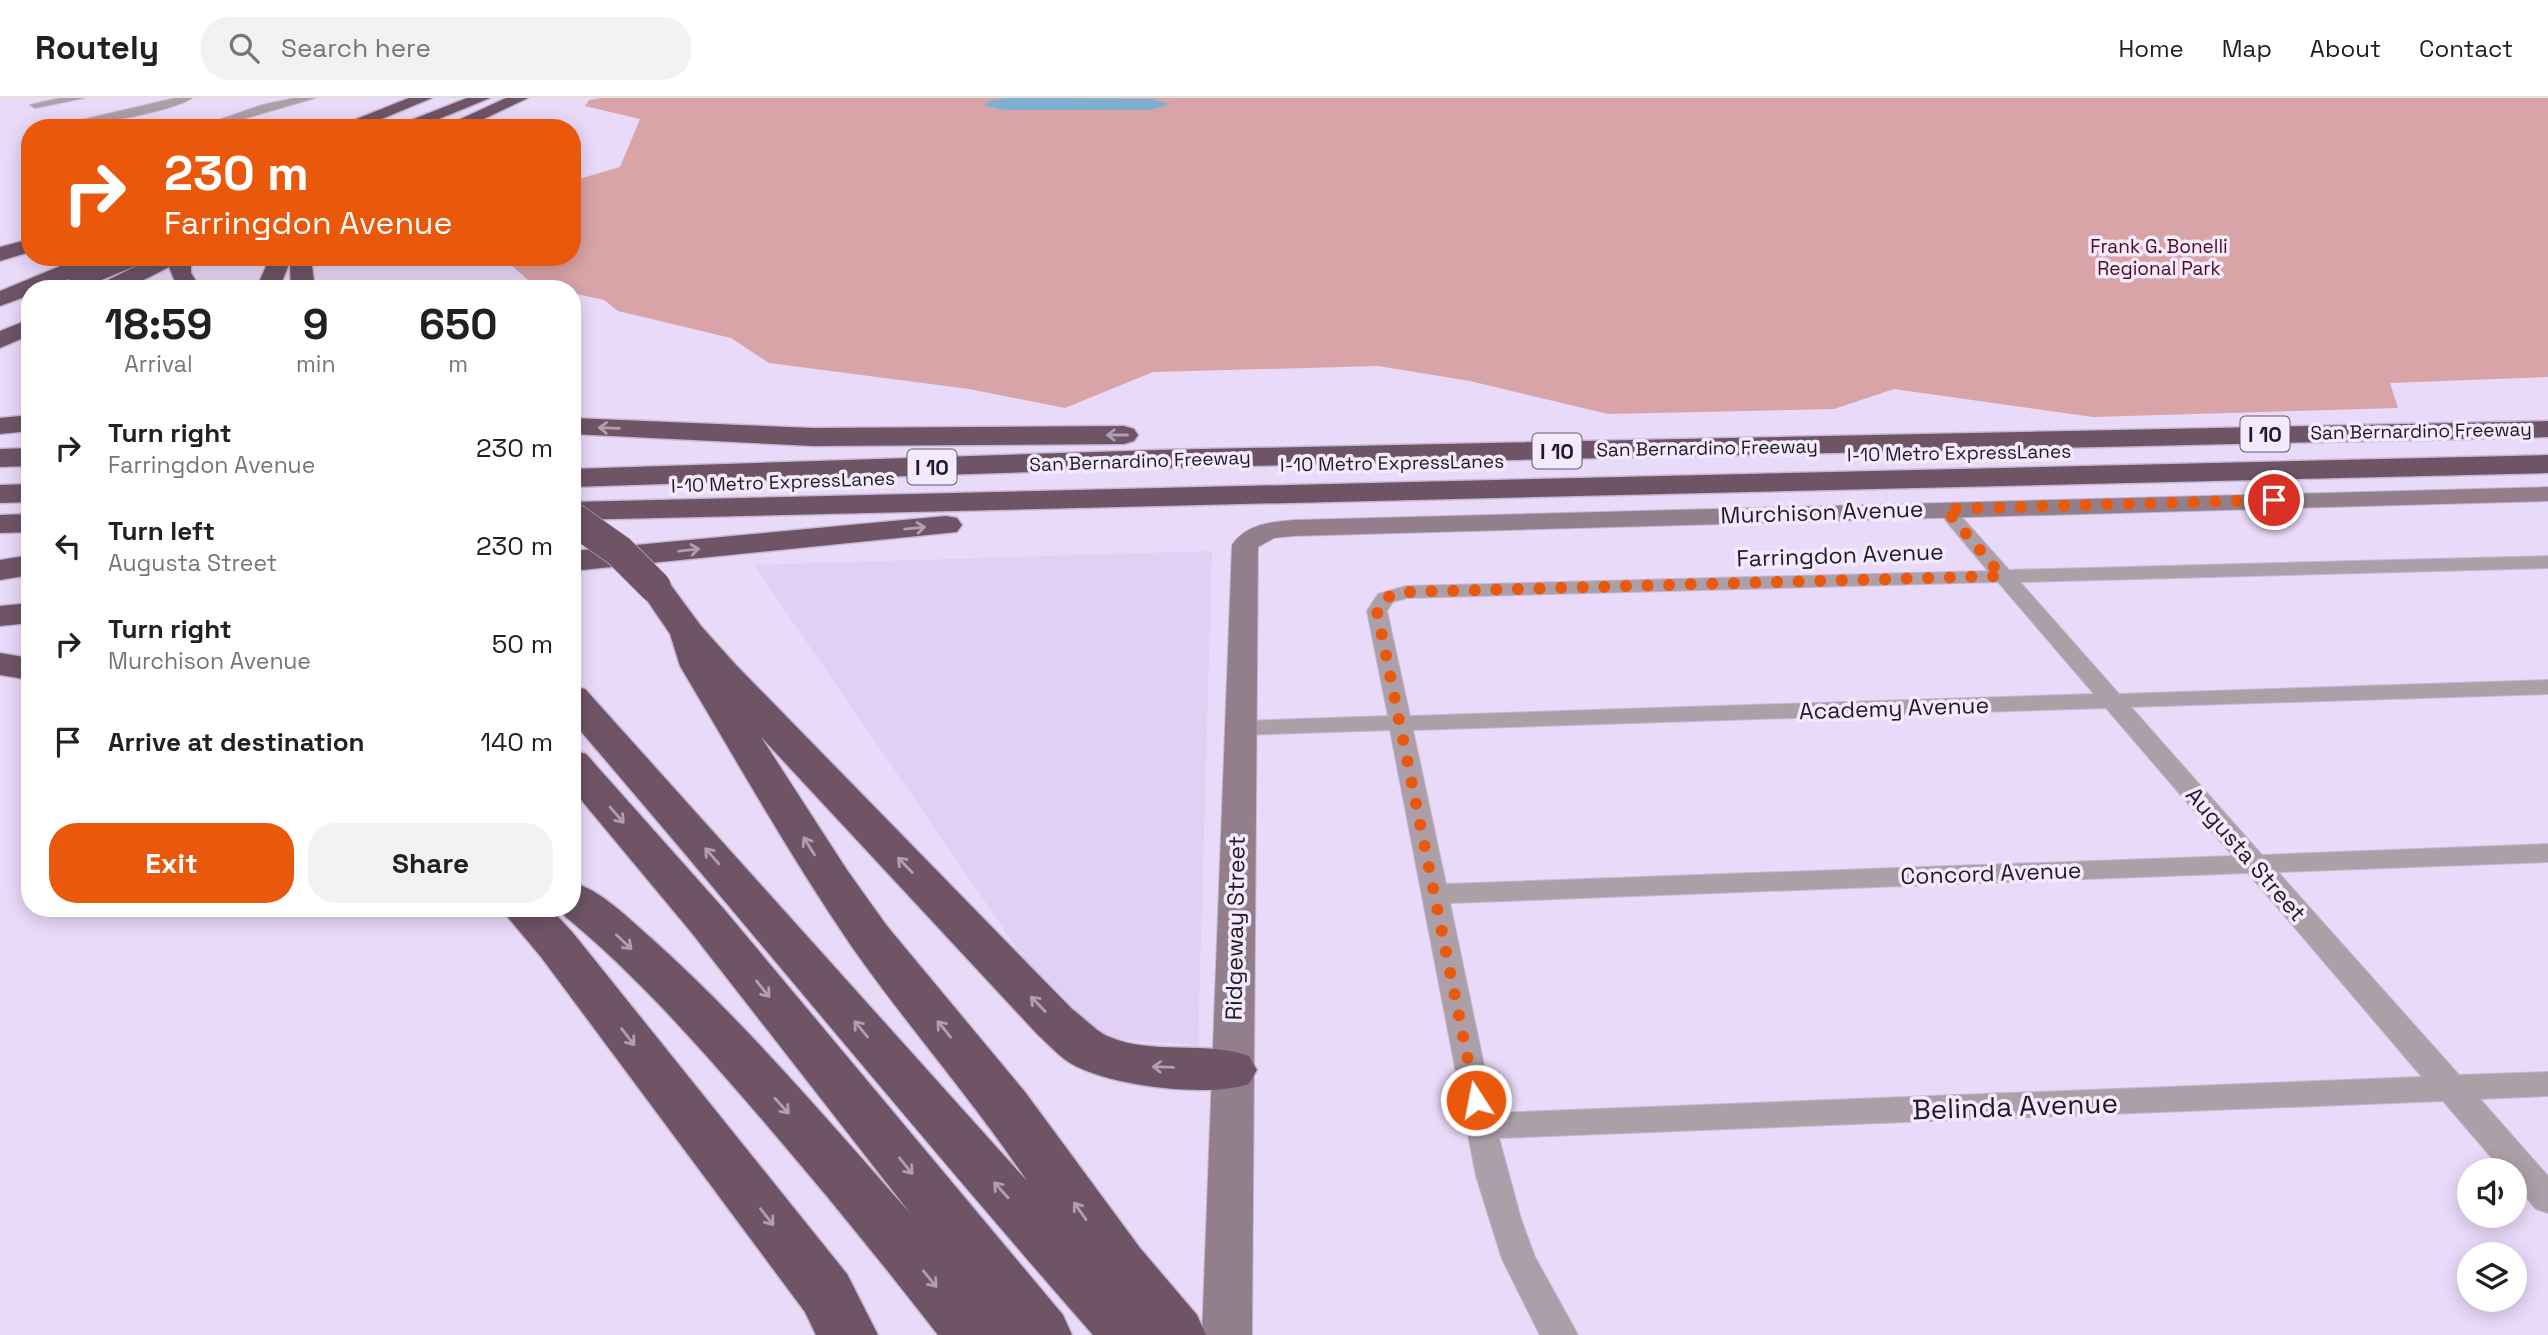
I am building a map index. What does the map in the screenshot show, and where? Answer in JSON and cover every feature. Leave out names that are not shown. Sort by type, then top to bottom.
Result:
[{"type":"highway","points":[[368,119],[425,98]]},
{"type":"highway","points":[[425,119],[482,98]]},
{"type":"highway","points":[[440,119],[490,98]]},
{"type":"highway","points":[[470,119],[520,98]]},
{"type":"highway","points":[[498,119],[541,98]]},
{"type":"highway","points":[[0,247],[21,241]]},
{"type":"highway","points":[[0,254],[21,248]]},
{"type":"highway","points":[[46,280],[80,266]]},
{"type":"highway","points":[[82,280],[116,266]]},
{"type":"highway","points":[[140,280],[181,269]]},
{"type":"highway","points":[[0,299],[21,290]]},
{"type":"highway","points":[[0,314],[21,306]]},
{"type":"highway","points":[[0,340],[21,330]]},
{"type":"highway","points":[[581,405],[1069,435]]},
{"type":"highway","points":[[0,426],[21,424]]},
{"type":"highway","points":[[581,426],[813,437],[1681,436],[1822,445]]},
{"type":"highway","name":"San Bernardino Freeway","points":[[581,478],[1145,460],[2548,429]]},
{"type":"highway","name":"I-10 Metro ExpressLanes","points":[[581,489],[1271,466],[2548,440]]},
{"type":"highway","name":"I-10 Metro ExpressLanes","points":[[581,498],[1411,473],[2548,450]]},
{"type":"highway","points":[[0,458],[21,457]]},
{"type":"highway","name":"San Bernardino Freeway","points":[[581,511],[2548,464]]},
{"type":"highway","points":[[0,494],[21,494]]},
{"type":"highway","points":[[581,560],[1121,510],[1179,495]]},
{"type":"highway","points":[[0,505],[21,504]]},
{"type":"highway","points":[[0,524],[21,523]]},
{"type":"highway","points":[[581,524],[619,551],[655,587],[688,634],[1055,1021],[1089,1050],[1140,1066],[1231,1070]]},
{"type":"highway","points":[[0,570],[21,566]]},
{"type":"highway","points":[[0,616],[21,614]]},
{"type":"highway","points":[[688,634],[698,666],[831,881],[871,938],[1006,1107],[1121,1305]]},
{"type":"highway","points":[[0,664],[21,668]]},
{"type":"highway","points":[[581,706],[767,918],[952,1137],[1121,1305],[1176,1335]]},
{"type":"highway","points":[[581,774],[707,920],[1042,1335]]},
{"type":"highway","points":[[581,906],[663,979],[725,1043],[812,1139],[975,1335]]},
{"type":"highway","points":[[531,917],[557,945],[826,1293],[848,1335]]},
{"type":"street","points":[[42,119],[33,102],[79,98]]},
{"type":"street","points":[[88,119],[131,113],[187,98]]},
{"type":"street","points":[[228,119],[265,107],[310,99]]},
{"type":"street","name":"Murchison Avenue","points":[[1264,531],[1945,509],[2548,494]]},
{"type":"street","name":"Augusta Street","points":[[1945,509],[2548,1199]]},
{"type":"street","name":"Ridgeway Street","points":[[1227,1335],[1245,545],[1264,531]]},
{"type":"street","name":"Farringdon Avenue","points":[[1401,723],[1377,611],[1385,598],[1406,592],[2548,562]]},
{"type":"street","name":"Academy Avenue","points":[[1241,728],[2548,687]]},
{"type":"street","points":[[1401,723],[1482,1126],[1514,1251],[1542,1310],[1560,1335]]},
{"type":"street","name":"Concord Avenue","points":[[1434,894],[2548,853]]},
{"type":"street","name":"Belinda Avenue","points":[[1482,1126],[2548,1084]]},
{"type":"shaded area","points":[[1212,551],[1198,1045],[1100,1038],[1025,960],[754,565]]},
{"type":"green space","name":"Frank G. Bonelli Regional Park","points":[[2548,98],[2548,377],[2390,383],[2398,408],[2093,417],[1894,389],[1834,409],[1608,414],[1470,381],[1378,366],[1153,372],[1065,408],[969,389],[769,363],[731,338],[618,311],[604,300],[581,295],[581,280],[528,280],[512,266],[581,266],[581,178],[620,167],[640,119],[585,106],[589,100]]},
{"type":"water","points":[[1008,98],[1152,99],[1170,104],[1151,110],[1004,110],[983,105],[989,101]]},
{"type":"route","points":[[1476,1100],[1377,611],[1385,598],[1406,592],[2002,576],[1945,509],[2274,500]]}]
